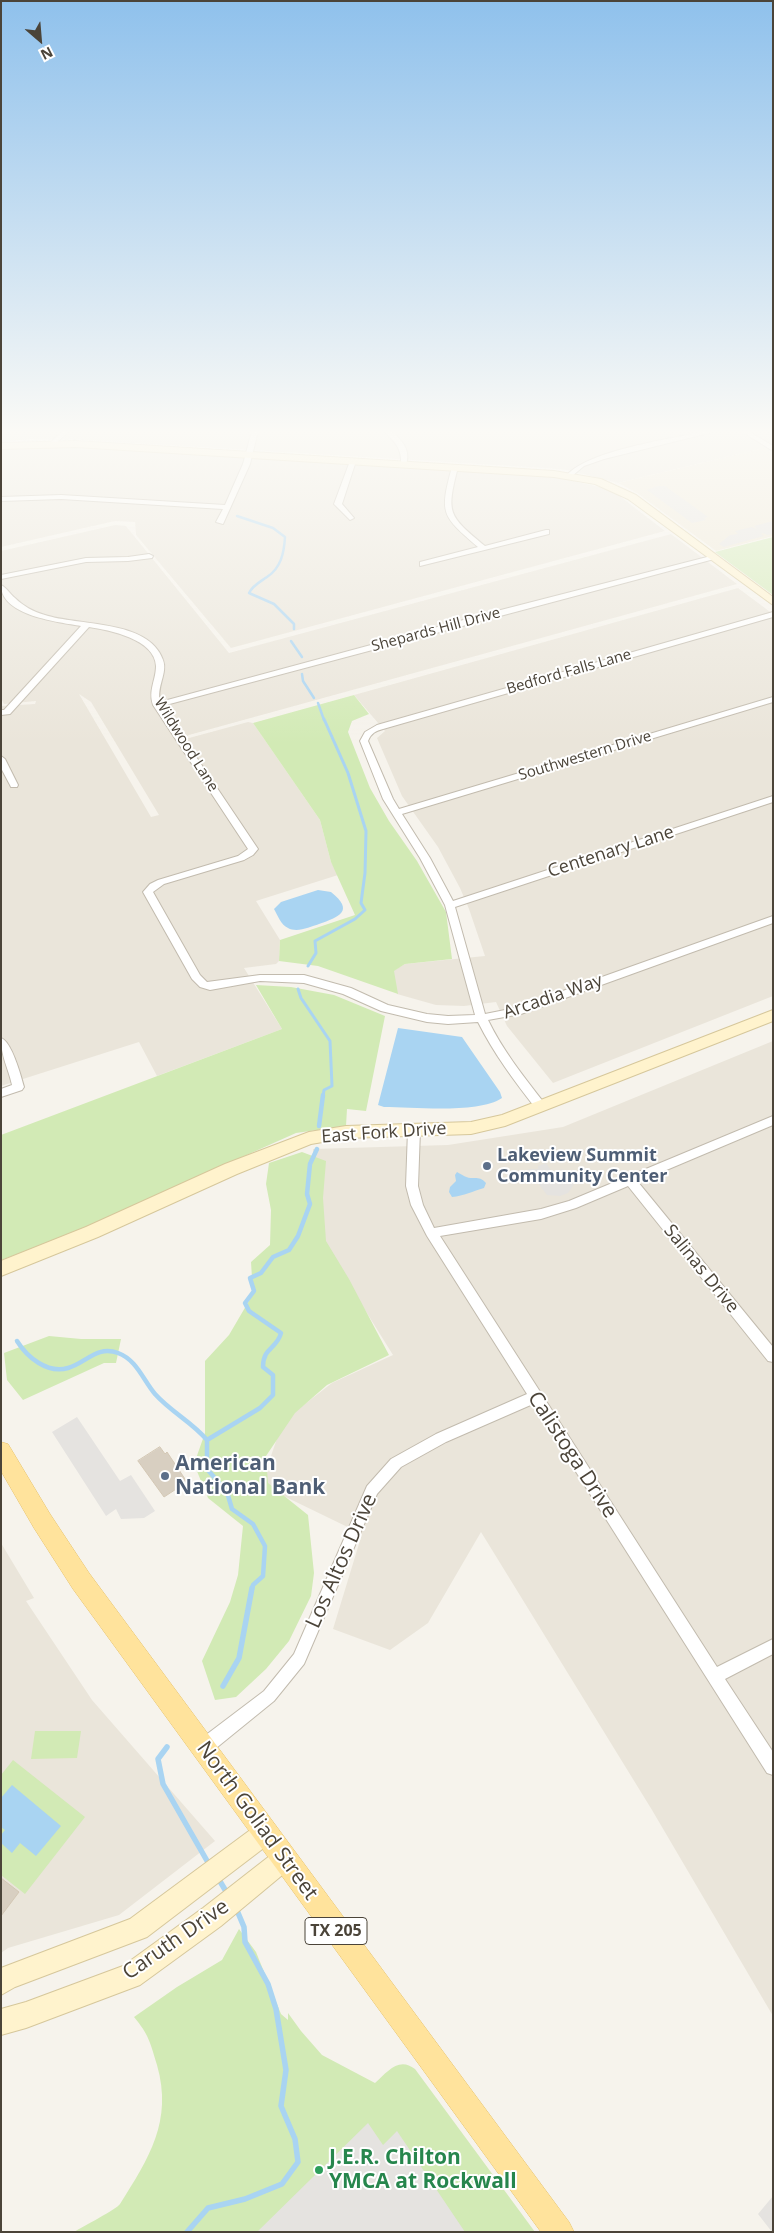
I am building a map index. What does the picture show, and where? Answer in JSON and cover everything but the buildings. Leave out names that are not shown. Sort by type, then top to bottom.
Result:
[{"type":"main road","name":"North Goliad Street","points":[[1,1451],[42,1521],[81,1581],[559,2232]]},
{"type":"street","points":[[469,535],[483,548]]},
{"type":"street","points":[[423,564],[533,535]]},
{"type":"street","points":[[682,535],[773,602]]},
{"type":"street","points":[[1,577],[86,560],[128,559],[149,556]]},
{"type":"street","name":"Shepards Hill Drive","points":[[158,705],[496,614],[714,558]]},
{"type":"street","name":"Wildwood Lane","points":[[1,587],[13,603],[32,613],[44,618],[124,632],[150,645],[156,653],[160,662],[153,696],[252,845],[250,853],[241,858],[161,882],[148,892],[196,977],[204,985],[210,986]]},
{"type":"street","name":"Bedford Falls Lane","points":[[396,813],[385,792],[364,741],[367,734],[380,727],[773,614]]},
{"type":"street","points":[[4,713],[86,625]]},
{"type":"street","name":"Southwestern Drive","points":[[396,813],[773,699]]},
{"type":"street","points":[[1,759],[14,785]]},
{"type":"street","name":"Centenary Lane","points":[[450,905],[773,798]]},
{"type":"street","points":[[396,813],[425,858],[450,905],[481,1018],[502,1055],[541,1107]]},
{"type":"street","name":"Arcadia Way","points":[[210,986],[260,978],[304,980],[347,991],[385,1008],[406,1014],[448,1020],[481,1018],[516,1012],[773,919]]},
{"type":"street","name":"East Fork Drive","points":[[1,1269],[92,1232],[231,1169],[309,1138],[346,1132],[470,1128],[505,1120],[773,1015]]},
{"type":"street","points":[[1,1042],[14,1070],[18,1087],[1,1093]]},
{"type":"street","points":[[431,1233],[541,1214],[572,1204],[773,1120]]},
{"type":"street","name":"Calistoga Drive","points":[[414,1130],[412,1186],[417,1205],[431,1233],[534,1397],[773,1766]]},
{"type":"street","name":"Salinas Drive","points":[[630,1181],[773,1357]]},
{"type":"street","name":"Los Altos Drive","points":[[204,1747],[269,1696],[299,1659],[372,1490],[396,1463],[441,1438],[534,1397]]},
{"type":"street","points":[[715,1676],[773,1646]]},
{"type":"street","name":"Caruth Drive","points":[[1,1983],[7,1978],[138,1928],[265,1832]]},
{"type":"street","name":"Caruth Drive","points":[[1,2022],[26,2015],[131,1976],[212,1917],[284,1860]]},
{"type":"shaded area","points":[[1,535],[53,535],[1,547]]},
{"type":"shaded area","points":[[70,535],[133,535],[229,653],[667,535],[673,535],[737,584],[189,735],[178,741],[248,722],[253,723],[320,820],[331,862],[338,875],[256,901],[280,940],[279,961],[276,964],[244,968],[282,1029],[157,1076],[139,1042],[1,1086],[1,706],[35,704],[36,701],[4,704],[1,698],[1,551]],"holes":[[[79,694],[91,702],[159,815],[151,817]]]},
{"type":"shaded area","points":[[136,535],[649,535],[231,648]]},
{"type":"shaded area","points":[[694,535],[773,535],[773,536],[716,551]]},
{"type":"shaded area","points":[[730,535],[764,536],[724,547],[719,544]]},
{"type":"shaded area","points":[[738,588],[773,614],[773,996],[553,1083],[507,1026],[496,1002],[464,1006],[436,1005],[397,994],[393,971],[405,964],[485,956],[460,888],[438,847],[402,796],[377,738],[385,731],[354,695]]},
{"type":"shaded area","points":[[773,1041],[773,2016],[652,1810],[481,1532],[428,1623],[390,1650],[333,1629],[362,1534],[261,1485],[283,1421],[332,1383],[393,1355],[319,1236],[313,1149],[448,1145],[563,1127]]},
{"type":"shaded area","points":[[546,1163],[554,1175],[562,1169],[574,1184],[568,1193],[560,1196],[547,1195],[528,1169],[538,1169],[538,1166]]},
{"type":"shaded area","points":[[77,1417],[120,1481],[131,1475],[155,1511],[144,1518],[121,1519],[116,1509],[106,1516],[52,1432]]},
{"type":"shaded area","points":[[1,1543],[34,1598],[26,1601],[92,1700],[215,1841],[119,1915],[8,1948],[1,1953]]},
{"type":"shaded area","points":[[368,2123],[383,2145],[397,2131],[465,2232],[257,2232]]},
{"type":"shaded area","points":[[773,2196],[773,2232],[772,2232],[758,2214]]},
{"type":"green space","points":[[773,537],[773,595],[715,552]]},
{"type":"green space","points":[[354,695],[369,714],[352,721],[348,732],[370,788],[389,821],[417,861],[446,912],[452,959],[405,964],[394,971],[398,994],[318,966],[279,961],[280,940],[355,915],[331,862],[320,820],[253,723]]},
{"type":"green space","points":[[256,985],[291,987],[334,995],[385,1016],[366,1111],[347,1109],[346,1126],[296,1133],[52,1242],[1,1260],[1,1135],[282,1029]]},
{"type":"green space","points":[[302,1152],[326,1161],[323,1198],[326,1241],[349,1279],[389,1355],[327,1385],[295,1413],[266,1456],[268,1483],[308,1515],[314,1573],[311,1596],[289,1641],[266,1669],[236,1697],[215,1700],[202,1661],[230,1602],[238,1575],[243,1526],[208,1498],[194,1464],[205,1433],[205,1361],[229,1335],[253,1294],[251,1262],[270,1245],[271,1210],[266,1184],[269,1163]]},
{"type":"green space","points":[[49,1336],[81,1339],[121,1339],[116,1363],[104,1363],[23,1400],[7,1380],[4,1353]]},
{"type":"green space","points":[[35,1731],[81,1731],[77,1758],[31,1759]]},
{"type":"green space","points":[[13,1760],[85,1817],[25,1894],[1,1875],[1,1775]]},
{"type":"green space","points":[[239,1929],[256,1952],[281,2014],[288,2020],[288,2013],[322,2055],[375,2083],[389,2070],[398,2065],[409,2065],[415,2069],[535,2232],[74,2232],[120,2204],[149,2155],[160,2121],[162,2104],[161,2085],[157,2065],[148,2039],[134,2017],[177,1987],[222,1960]]},
{"type":"water","points":[[318,890],[331,892],[342,904],[342,912],[333,919],[304,929],[295,930],[283,925],[274,909],[281,902]]},
{"type":"water","points":[[398,1028],[462,1037],[500,1092],[502,1098],[478,1106],[445,1109],[384,1107],[378,1105]]},
{"type":"water","points":[[457,1172],[467,1177],[483,1180],[486,1183],[484,1188],[452,1197],[449,1192],[450,1187],[456,1181],[455,1175]]},
{"type":"water","points":[[12,1785],[61,1826],[36,1856],[20,1843],[12,1853],[1,1843],[1,1835],[5,1830],[1,1827],[1,1798]]},
{"type":"waterway","points":[[283,535],[285,537],[284,549],[279,565],[249,593],[274,604],[294,624],[294,629]]},
{"type":"waterway","points":[[291,641],[302,657]]},
{"type":"waterway","points":[[302,674],[303,681],[314,698]]},
{"type":"waterway","points":[[318,703],[324,720]]},
{"type":"waterway","points":[[308,966],[316,953],[315,941],[355,919],[365,910],[361,903],[365,873],[366,831],[348,773],[324,719]]},
{"type":"waterway","points":[[298,989],[301,998],[330,1041],[332,1086],[324,1090],[323,1097]]},
{"type":"waterway","points":[[319,1126],[323,1095]]},
{"type":"waterway","points":[[207,1440],[260,1408],[273,1395],[273,1375],[263,1367],[265,1355],[281,1333],[249,1311],[245,1303],[254,1291],[250,1278],[261,1273],[273,1257],[289,1250],[298,1236],[310,1204],[307,1194],[310,1164],[317,1149]]},
{"type":"waterway","points":[[17,1341],[26,1353],[38,1363],[53,1369],[74,1366],[104,1351],[111,1351],[125,1356],[135,1365],[155,1394],[207,1440]]},
{"type":"waterway","points":[[207,1440],[207,1469],[227,1492],[232,1509],[253,1524],[265,1546],[263,1576],[253,1585],[252,1589]]},
{"type":"waterway","points":[[223,1686],[239,1658],[252,1588]]},
{"type":"waterway","points":[[167,1747],[158,1759],[163,1784],[210,1866]]},
{"type":"waterway","points":[[218,1878],[227,1893]]},
{"type":"waterway","points":[[187,2232],[208,2208],[245,2199],[282,2184],[298,2162],[295,2139],[281,2106],[286,2070],[276,2009],[268,1984],[245,1942],[244,1927],[236,1908]]},
{"type":"place","name":"Lakeview Summit Community Center","points":[[487,1166]]},
{"type":"place","name":"American National Bank","points":[[165,1476]]},
{"type":"place","name":"J.E.R. Chilton YMCA at Rockwall","points":[[319,2170]]}]
